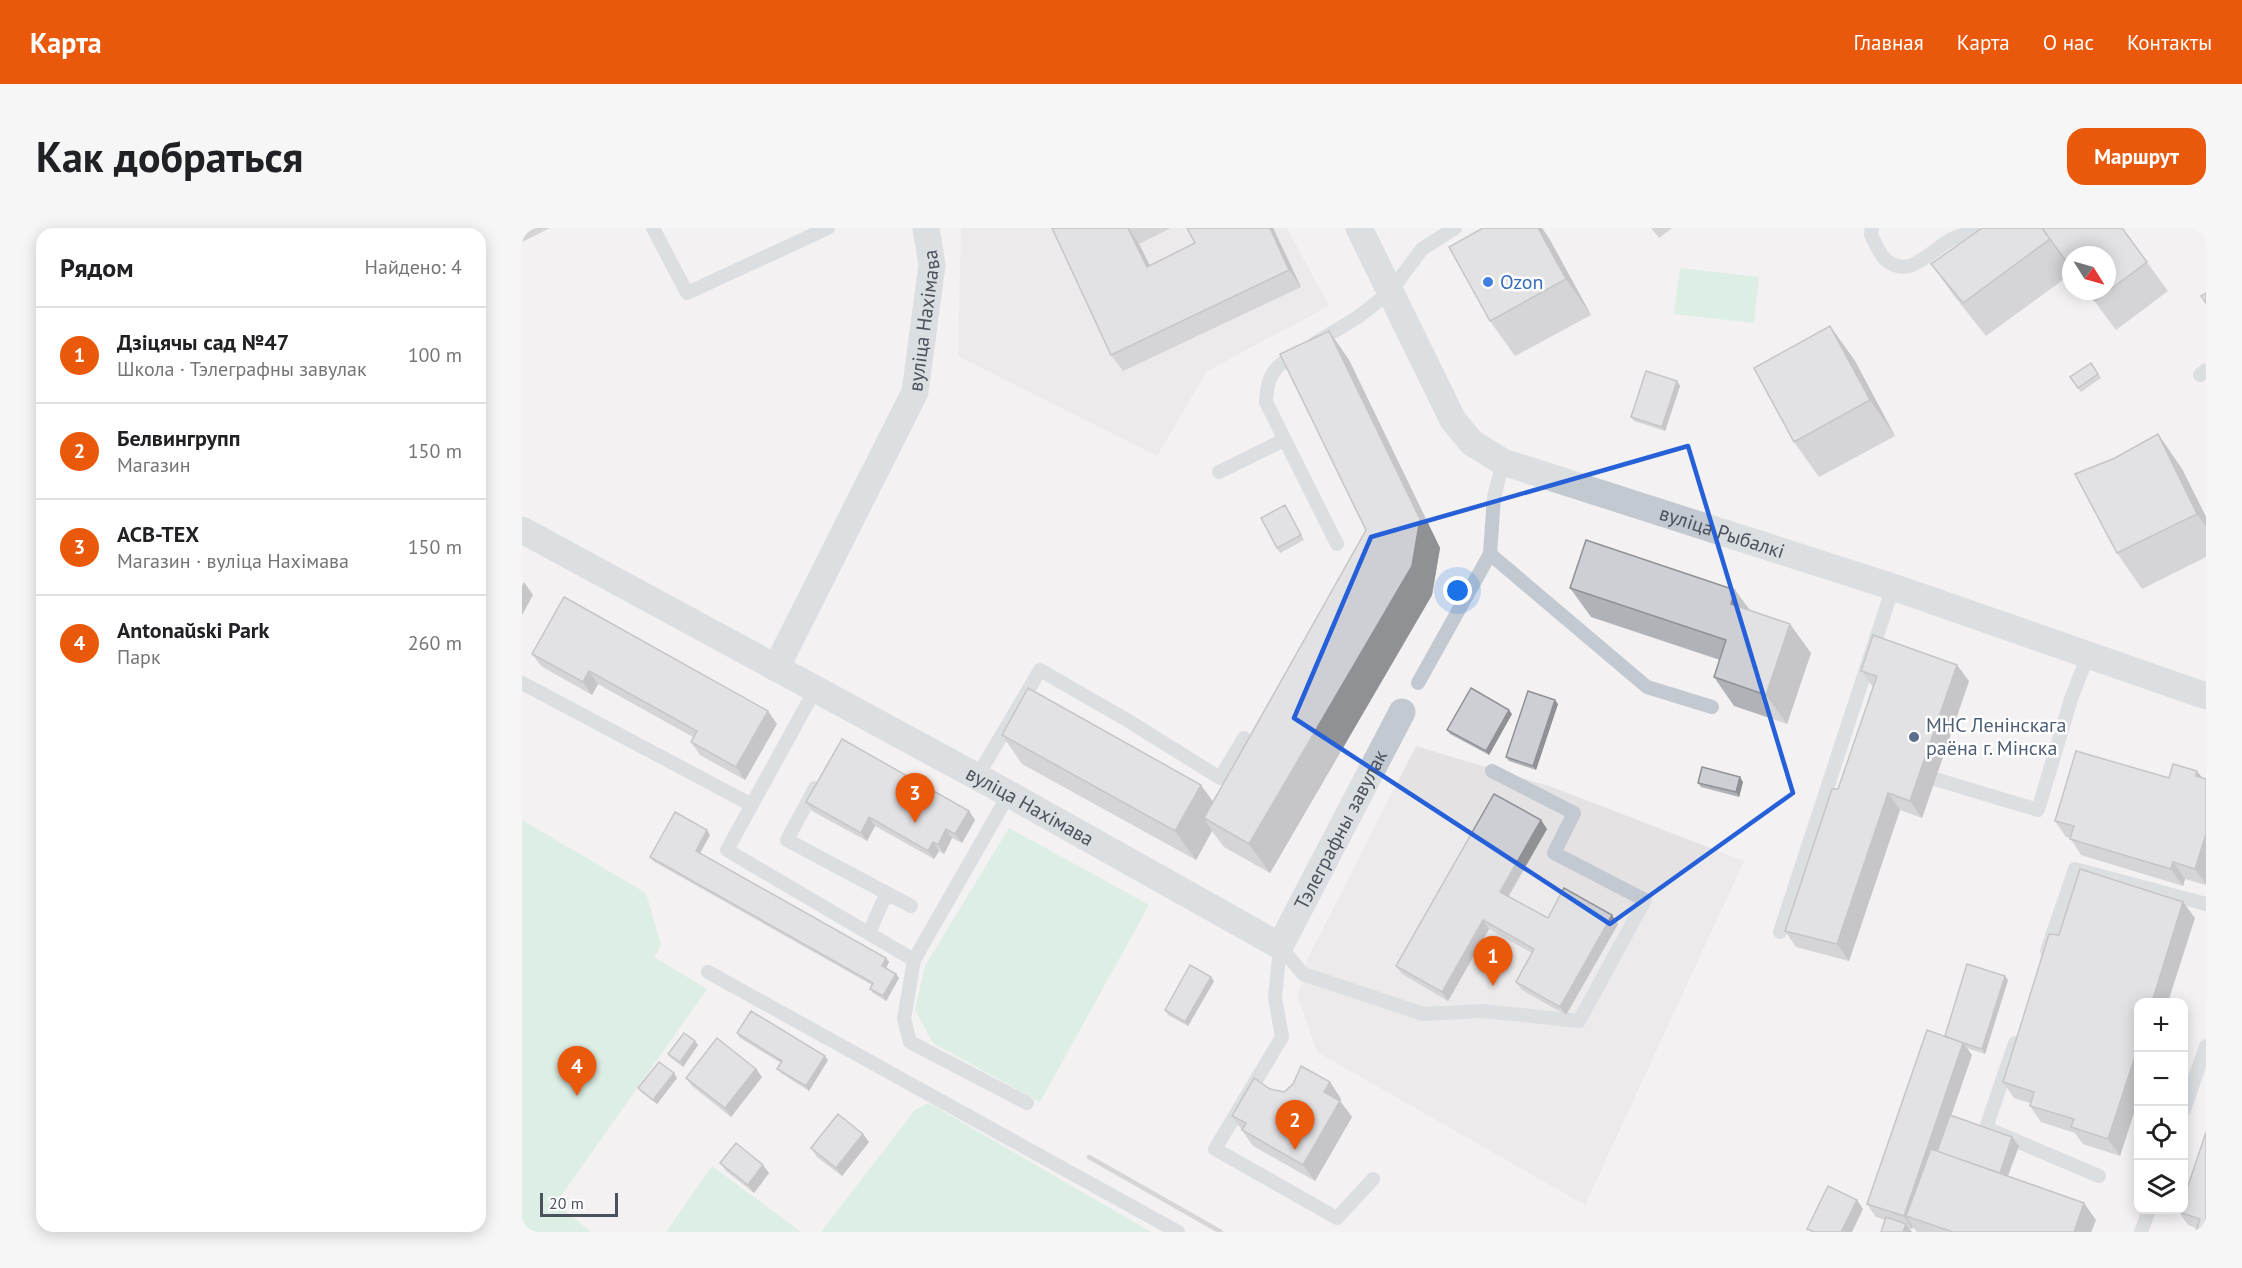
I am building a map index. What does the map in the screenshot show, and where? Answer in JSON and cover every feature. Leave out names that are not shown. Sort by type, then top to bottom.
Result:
[{"type":"street","name":"вуліца Нахімава","points":[[776,668],[915,392],[932,265],[926,228]]},
{"type":"street","name":"вуліца Рыбалкі","points":[[1359,228],[1453,420],[1472,443],[1503,462],[1893,587],[2206,696]]},
{"type":"street","name":"вуліца Нахімава","points":[[522,530],[1010,794],[1280,946]]},
{"type":"street","name":"Тэлеграфны завулак","points":[[1280,946],[1402,712]]},
{"type":"lane","points":[[653,228],[687,293],[828,228]]},
{"type":"lane","points":[[1337,544],[1266,402],[1267,385],[1277,365],[1358,317],[1390,292],[1422,249],[1455,228]]},
{"type":"lane","points":[[1872,228],[1871,235],[1885,259],[1898,266],[1913,266],[1954,238],[1974,233],[1980,228]]},
{"type":"lane","points":[[1219,472],[1284,440]]},
{"type":"lane","points":[[1418,683],[1490,554],[1494,497],[1503,462]]},
{"type":"lane","points":[[1490,554],[1647,687],[1712,707]]},
{"type":"lane","points":[[1780,932],[1893,587]]},
{"type":"lane","points":[[1935,779],[2038,810],[2071,699],[2088,655]]},
{"type":"lane","points":[[977,777],[1040,670],[1127,720],[1220,778],[1244,738]]},
{"type":"lane","points":[[522,683],[750,804]]},
{"type":"lane","points":[[816,688],[750,804],[727,850],[914,960]]},
{"type":"lane","points":[[1280,946],[1303,974],[1423,1014],[1482,1011],[1579,1021],[1645,900],[1554,853],[1574,813],[1492,771]]},
{"type":"lane","points":[[824,772],[787,840],[910,906]]},
{"type":"lane","points":[[1010,794],[914,960],[904,1019],[909,1042],[1027,1103]]},
{"type":"lane","points":[[2044,959],[2075,869],[2206,904]]},
{"type":"lane","points":[[868,933],[883,901],[889,895]]},
{"type":"lane","points":[[1280,946],[1275,998],[1282,1037],[1215,1149],[1337,1218],[1373,1179]]},
{"type":"lane","points":[[708,972],[1178,1232]]},
{"type":"lane","points":[[2021,1027],[1986,1128],[2099,1176]]},
{"type":"lane","points":[[2185,1106],[2206,1046]]},
{"type":"lane","points":[[2141,1232],[2147,1214]]},
{"type":"highlighted area","points":[[1688,446],[1793,793],[1610,924],[1294,718],[1371,537]]},
{"type":"shaded area","points":[[961,228],[1287,228],[1329,306],[1207,371],[1157,456],[958,356]]},
{"type":"shaded area","points":[[1416,746],[1552,787],[1744,861],[1585,1205],[1317,1052],[1298,997],[1307,960]]},
{"type":"green space","points":[[1680,268],[1759,277],[1754,323],[1674,314]]},
{"type":"green space","points":[[522,820],[646,893],[661,946],[654,957],[707,989],[556,1203],[591,1232],[522,1232]]},
{"type":"green space","points":[[1009,828],[1149,905],[1040,1102],[933,1043],[915,1010],[925,966]]},
{"type":"green space","points":[[929,1103],[1151,1232],[821,1232],[915,1110]]},
{"type":"green space","points":[[712,1166],[801,1232],[666,1232]]},
{"type":"building","points":[[1052,228],[1128,228],[1147,267],[1195,243],[1187,228],[1270,228],[1289,270],[1111,355]]},
{"type":"building","points":[[1483,228],[1538,228],[1566,279],[1490,321],[1449,247]]},
{"type":"building","points":[[1982,228],[2042,228],[2050,239],[1963,303],[1931,264]]},
{"type":"building","points":[[2042,228],[2122,228],[2147,262],[2116,285],[2116,246],[2062,246],[2062,256]]},
{"type":"building","points":[[2206,293],[2206,303],[2201,296]]},
{"type":"building","points":[[1830,326],[1870,400],[1794,442],[1754,368]]},
{"type":"building","points":[[1329,331],[1420,519],[1412,566],[1249,844],[1204,818],[1366,530],[1280,354]]},
{"type":"building","points":[[2091,363],[2098,374],[2078,388],[2070,377]]},
{"type":"building","points":[[1646,371],[1677,381],[1662,427],[1631,417]]},
{"type":"building","points":[[2158,434],[2197,514],[2117,553],[2075,474],[2115,458]]},
{"type":"building","points":[[1285,505],[1301,535],[1277,548],[1261,518]]},
{"type":"building","points":[[1586,540],[1735,590],[1731,604],[1790,624],[1766,695],[1714,677],[1726,640],[1570,588]]},
{"type":"building","points":[[564,597],[768,711],[736,767],[691,742],[697,731],[589,671],[583,682],[532,654]]},
{"type":"building","points":[[1873,635],[1957,665],[1910,801],[1888,793],[1837,944],[1785,931],[1832,789],[1838,789],[1877,676],[1861,671]]},
{"type":"building","points":[[1028,688],[1201,785],[1175,831],[1002,735]]},
{"type":"building","points":[[1471,688],[1509,710],[1486,751],[1447,730]]},
{"type":"building","points":[[1528,691],[1555,700],[1533,766],[1506,757]]},
{"type":"building","points":[[842,739],[969,811],[955,834],[946,829],[938,845],[933,842],[928,851],[869,817],[861,833],[806,802]]},
{"type":"building","points":[[2076,751],[2169,778],[2173,764],[2197,771],[2196,776],[2206,779],[2206,834],[2195,869],[2173,862],[2171,869],[2070,839],[2074,826],[2055,821]]},
{"type":"building","points":[[1702,767],[1740,777],[1736,792],[1698,783]]},
{"type":"building","points":[[1494,794],[1541,820],[1500,892],[1548,918],[1564,888],[1612,915],[1560,1007],[1516,982],[1534,949],[1483,920],[1442,992],[1396,966]]},
{"type":"building","points":[[675,812],[707,830],[696,851],[886,958],[882,966],[896,974],[883,996],[870,989],[873,983],[650,857]]},
{"type":"building","points":[[2080,869],[2183,902],[2153,998],[2134,998],[2134,1059],[2108,1139],[2071,1127],[2074,1119],[2030,1106],[2034,1092],[2003,1082],[2049,934],[2059,935]]},
{"type":"building","points":[[1967,964],[2005,976],[1982,1049],[1945,1036]]},
{"type":"building","points":[[1190,965],[1211,977],[1185,1022],[1165,1010]]},
{"type":"building","points":[[751,1011],[825,1056],[806,1086],[777,1069],[782,1061],[737,1033]]},
{"type":"building","points":[[1927,1030],[1963,1043],[1904,1216],[1867,1204]]},
{"type":"building","points":[[684,1033],[695,1041],[680,1062],[668,1054]]},
{"type":"building","points":[[717,1038],[756,1069],[725,1108],[686,1078]]},
{"type":"building","points":[[659,1062],[674,1073],[653,1100],[638,1088]]},
{"type":"building","points":[[1301,1066],[1330,1082],[1324,1092],[1340,1101],[1303,1165],[1242,1130],[1246,1123],[1232,1116],[1254,1078],[1270,1089],[1284,1092],[1293,1084]]},
{"type":"building","points":[[838,1114],[863,1134],[836,1168],[811,1148]]},
{"type":"building","points":[[1950,1115],[2012,1137],[2000,1173],[1937,1152]]},
{"type":"building","points":[[2206,1132],[2206,1232],[2196,1232],[2200,1219],[2185,1214],[2188,1214],[2188,1186]]},
{"type":"building","points":[[736,1143],[763,1165],[748,1185],[720,1163]]},
{"type":"building","points":[[1931,1149],[2084,1203],[2074,1232],[1953,1232],[1906,1216]]},
{"type":"building","points":[[1828,1186],[1857,1200],[1841,1232],[1814,1232],[1807,1229]]},
{"type":"building","points":[[1886,1217],[1906,1224],[1903,1232],[1881,1232]]},
{"type":"railway","points":[[1089,1157],[1221,1232]]},
{"type":"place","name":"Ozon","points":[[1488,282]]},
{"type":"place","name":"МНС Ленінскага раёна г. Мінска","points":[[1914,737]]},
{"type":"place","name":"ACB-TEX","points":[[915,823]]},
{"type":"place","name":"Дзіцячы сад №47","points":[[1493,986]]},
{"type":"place","name":"Antonaŭski Park","points":[[577,1096]]},
{"type":"place","name":"Белвингрупп","points":[[1295,1150]]}]
